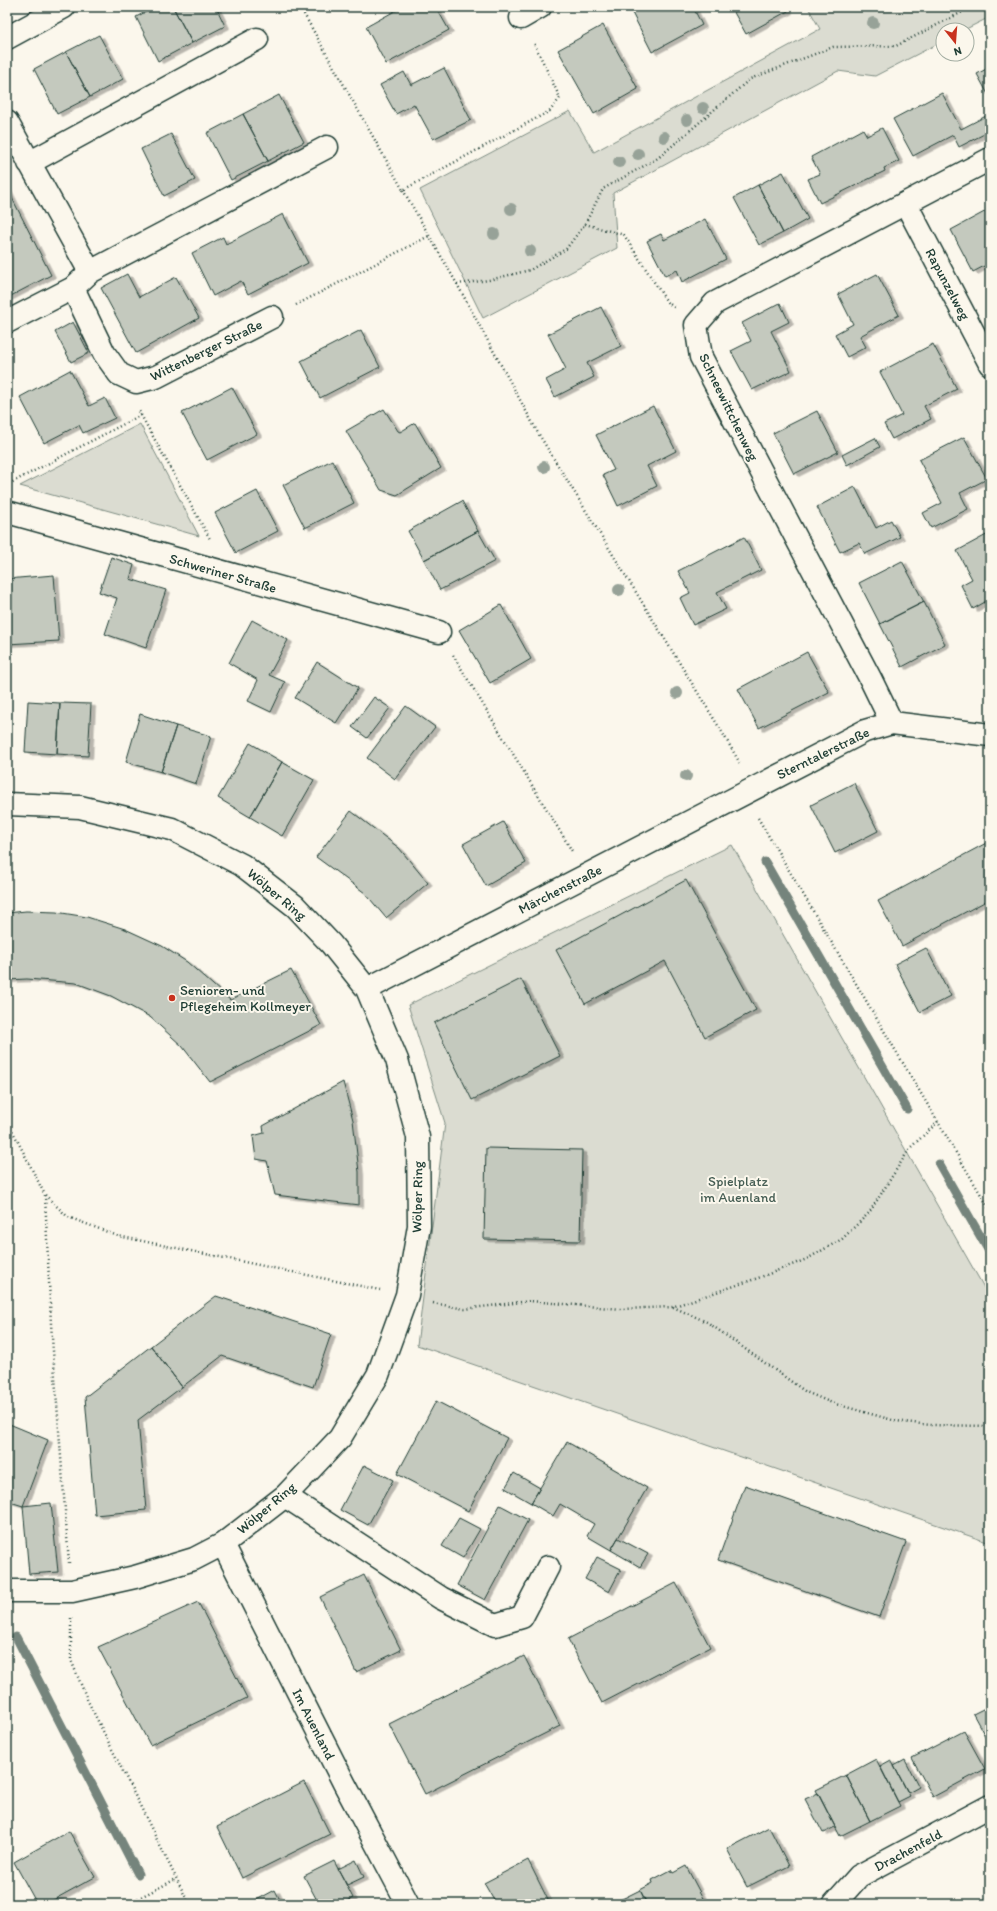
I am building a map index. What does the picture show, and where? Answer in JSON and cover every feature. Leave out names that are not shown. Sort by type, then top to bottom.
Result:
[{"type":"street","points":[[7,38],[64,7]]},
{"type":"street","points":[[521,18],[540,7]]},
{"type":"street","points":[[29,162],[257,39]]},
{"type":"street","points":[[7,122],[90,272]]},
{"type":"street","points":[[7,322],[73,288],[90,272],[327,147]]},
{"type":"street","points":[[696,325],[716,303],[990,159]]},
{"type":"street","name":"Rapunzelweg","points":[[906,204],[990,364]]},
{"type":"street","name":"Wittenberger Straße","points":[[73,288],[104,353],[119,374],[136,382],[156,377],[272,317]]},
{"type":"street","name":"Schneewittchenweg","points":[[696,325],[701,356],[870,678],[892,723]]},
{"type":"street","name":"Schweriner Straße","points":[[7,512],[439,632]]},
{"type":"street","name":"Sterntalerstraße","points":[[749,790],[865,730],[892,723],[990,735]]},
{"type":"street","name":"Märchenstraße","points":[[367,989],[587,876],[749,790]]},
{"type":"street","name":"Wölper Ring","points":[[7,804],[80,807],[172,829],[242,865],[295,906],[331,944],[367,989],[396,1060],[418,1137],[419,1226],[407,1295],[378,1375],[340,1438],[285,1496],[223,1544],[194,1559],[135,1577],[72,1591],[7,1591]]},
{"type":"street","points":[[285,1496],[441,1598],[495,1625],[522,1617],[548,1567]]},
{"type":"street","name":"Im Auenland","points":[[223,1544],[344,1783],[408,1904]]},
{"type":"street","name":"Drachenfeld","points":[[834,1904],[860,1876],[990,1806]]},
{"type":"path","points":[[300,7],[457,284],[538,433],[718,725],[749,790],[938,1122],[990,1210]]},
{"type":"path","points":[[457,284],[489,280],[530,270],[566,249],[585,224],[604,189],[658,158],[750,79],[833,47],[896,46],[972,7]]},
{"type":"path","points":[[403,190],[550,111],[560,98],[521,18]]},
{"type":"path","points":[[585,224],[624,235],[667,302],[696,325]]},
{"type":"path","points":[[272,317],[429,236]]},
{"type":"path","points":[[136,382],[132,398],[140,415],[216,549],[208,569]]},
{"type":"path","points":[[7,486],[140,415]]},
{"type":"path","points":[[439,632],[587,876]]},
{"type":"path","points":[[7,1120],[44,1195],[68,1217],[118,1236],[407,1295],[465,1310],[530,1301],[621,1309],[672,1307],[761,1277],[807,1259],[842,1239],[869,1213],[910,1148],[938,1122]]},
{"type":"path","points":[[44,1195],[51,1324],[72,1591],[71,1660],[87,1699],[189,1904]]},
{"type":"path","points":[[672,1307],[707,1322],[806,1392],[832,1403],[896,1421],[930,1425],[990,1426]]},
{"type":"path","points":[[127,1904],[176,1879]]},
{"type":"green space","points":[[812,7],[990,7],[990,17],[975,24],[975,22],[935,22],[935,45],[875,76],[838,71],[613,193],[617,248],[483,318],[420,190],[570,111],[594,152],[820,29],[809,9]]},
{"type":"green space","points":[[140,424],[199,536],[20,486]]},
{"type":"green space","name":"Spielplatz im Auenland","points":[[732,845],[990,1298],[990,1543],[417,1345],[445,1123],[408,1005]]},
{"type":"building","points":[[155,7],[173,7],[192,43],[158,61],[136,17]]},
{"type":"building","points":[[173,7],[216,7],[225,26],[192,43]]},
{"type":"building","points":[[402,7],[436,7],[449,30],[386,64],[366,27]]},
{"type":"building","points":[[629,7],[693,7],[702,25],[652,52]]},
{"type":"building","points":[[731,7],[786,7],[788,11],[746,34]]},
{"type":"building","points":[[603,25],[638,89],[594,114],[558,50]]},
{"type":"building","points":[[99,35],[123,79],[90,97],[66,52]]},
{"type":"building","points":[[66,52],[90,97],[57,114],[34,69]]},
{"type":"building","points":[[990,67],[990,98],[977,74]]},
{"type":"building","points":[[444,68],[471,120],[433,139],[414,104],[396,114],[380,85],[404,72],[411,85]]},
{"type":"building","points":[[942,93],[961,129],[986,116],[990,123],[990,131],[959,147],[953,135],[913,156],[893,119]]},
{"type":"building","points":[[279,95],[304,142],[268,161],[243,114]]},
{"type":"building","points":[[243,114],[268,161],[231,180],[207,133]]},
{"type":"building","points":[[882,128],[899,161],[884,168],[885,171],[820,203],[808,179],[820,174],[811,157],[863,129],[867,136]]},
{"type":"building","points":[[171,134],[195,180],[164,196],[141,149]]},
{"type":"building","points":[[783,172],[808,219],[783,233],[758,185]]},
{"type":"building","points":[[758,185],[783,233],[759,245],[734,198]]},
{"type":"building","points":[[7,188],[51,275],[7,298]]},
{"type":"building","points":[[990,209],[990,263],[973,272],[951,230]]},
{"type":"building","points":[[283,214],[308,263],[248,294],[241,281],[213,296],[192,253],[223,237],[226,244]]},
{"type":"building","points":[[705,219],[726,259],[682,282],[677,270],[665,276],[647,241],[661,234],[664,240]]},
{"type":"building","points":[[127,274],[139,297],[176,277],[199,318],[136,353],[101,288]]},
{"type":"building","points":[[877,274],[899,315],[860,336],[866,347],[847,357],[835,334],[853,324],[838,294]]},
{"type":"building","points":[[780,303],[789,322],[771,331],[791,371],[752,390],[731,351],[751,341],[742,323]]},
{"type":"building","points":[[601,307],[621,346],[587,363],[594,377],[555,397],[546,380],[566,369],[548,334]]},
{"type":"building","points":[[73,322],[89,353],[71,362],[55,332]]},
{"type":"building","points":[[361,330],[380,367],[320,398],[301,361]]},
{"type":"building","points":[[933,344],[957,389],[924,406],[931,419],[892,439],[884,424],[902,415],[880,372]]},
{"type":"building","points":[[70,370],[89,406],[105,398],[115,418],[83,433],[79,425],[44,443],[20,397]]},
{"type":"building","points":[[232,387],[257,434],[207,460],[182,413]]},
{"type":"building","points":[[653,406],[676,451],[647,466],[657,486],[618,506],[603,475],[614,470],[596,435]]},
{"type":"building","points":[[384,409],[400,432],[415,423],[441,468],[397,495],[381,490],[346,431]]},
{"type":"building","points":[[817,411],[838,452],[794,474],[773,433]]},
{"type":"building","points":[[964,437],[987,479],[960,493],[968,509],[931,528],[923,513],[942,503],[919,460]]},
{"type":"building","points":[[875,438],[880,447],[847,465],[842,455]]},
{"type":"building","points":[[332,460],[354,503],[305,528],[283,485]]},
{"type":"building","points":[[855,487],[876,528],[891,520],[900,537],[865,554],[859,543],[840,552],[817,507]]},
{"type":"building","points":[[257,491],[278,531],[236,553],[215,513]]},
{"type":"building","points":[[462,501],[478,531],[424,560],[408,531]]},
{"type":"building","points":[[478,531],[495,561],[440,590],[424,560]]},
{"type":"building","points":[[990,533],[990,599],[973,609],[961,585],[972,579],[957,551]]},
{"type":"building","points":[[744,537],[761,570],[717,592],[726,609],[693,625],[680,598],[690,593],[678,571]]},
{"type":"building","points":[[111,557],[134,565],[130,579],[166,590],[146,648],[105,634],[117,598],[99,592]]},
{"type":"building","points":[[902,561],[924,602],[880,624],[859,583]]},
{"type":"building","points":[[54,575],[59,641],[7,644],[7,579]]},
{"type":"building","points":[[924,602],[945,644],[902,667],[880,624]]},
{"type":"building","points":[[501,605],[531,659],[490,683],[459,630]]},
{"type":"building","points":[[252,620],[288,640],[269,675],[285,682],[271,712],[248,701],[258,680],[229,663]]},
{"type":"building","points":[[807,652],[829,692],[759,728],[738,689]]},
{"type":"building","points":[[317,662],[358,688],[336,723],[295,698]]},
{"type":"building","points":[[374,697],[390,708],[367,738],[352,727]]},
{"type":"building","points":[[28,701],[60,703],[57,754],[25,752]]},
{"type":"building","points":[[60,703],[91,704],[88,756],[57,754]]},
{"type":"building","points":[[406,706],[435,727],[395,779],[367,758]]},
{"type":"building","points":[[140,714],[176,726],[161,772],[126,762]]},
{"type":"building","points":[[176,726],[211,736],[196,784],[161,772]]},
{"type":"building","points":[[250,743],[282,762],[250,817],[218,798]]},
{"type":"building","points":[[282,762],[314,780],[282,836],[250,817]]},
{"type":"building","points":[[854,783],[878,831],[835,853],[811,805]]},
{"type":"building","points":[[351,811],[399,848],[428,883],[386,918],[365,893],[316,857]]},
{"type":"building","points":[[503,822],[526,863],[486,886],[463,844]]},
{"type":"building","points":[[990,841],[990,899],[902,946],[878,901]]},
{"type":"building","points":[[686,880],[756,1010],[705,1037],[665,961],[585,1004],[556,950]]},
{"type":"building","name":"Senioren- und Pflegeheim Kollmeyer","points":[[26,911],[56,912],[87,917],[125,929],[162,946],[187,962],[230,1000],[291,970],[321,1025],[210,1082],[182,1046],[150,1017],[111,996],[76,983],[27,979],[7,980],[7,913]]},
{"type":"building","points":[[926,948],[951,996],[920,1012],[895,964]]},
{"type":"building","points":[[521,979],[560,1056],[472,1100],[434,1023]]},
{"type":"building","points":[[343,1082],[353,1120],[359,1172],[359,1205],[275,1195],[267,1161],[256,1159],[253,1136],[264,1133],[263,1126]]},
{"type":"building","points":[[486,1148],[582,1150],[580,1241],[484,1239]]},
{"type":"building","points":[[216,1296],[331,1334],[313,1387],[222,1356],[182,1387],[151,1346]]},
{"type":"building","points":[[151,1346],[182,1387],[138,1420],[146,1510],[95,1515],[85,1397]]},
{"type":"building","points":[[436,1401],[507,1438],[468,1511],[397,1474]]},
{"type":"building","points":[[7,1423],[48,1440],[23,1506],[7,1501]]},
{"type":"building","points":[[567,1442],[647,1488],[611,1550],[587,1536],[594,1524],[560,1504],[553,1516],[531,1503]]},
{"type":"building","points":[[364,1465],[393,1480],[368,1525],[340,1510]]},
{"type":"building","points":[[514,1473],[540,1488],[531,1503],[505,1488]]},
{"type":"building","points":[[745,1485],[906,1542],[879,1617],[718,1560]]},
{"type":"building","points":[[51,1503],[58,1572],[29,1574],[23,1506]]},
{"type":"building","points":[[500,1505],[528,1520],[485,1600],[457,1585]]},
{"type":"building","points":[[459,1518],[480,1529],[463,1558],[442,1546]]},
{"type":"building","points":[[618,1538],[648,1554],[640,1567],[611,1550]]},
{"type":"building","points":[[597,1557],[621,1569],[609,1592],[585,1579]]},
{"type":"building","points":[[364,1575],[401,1650],[356,1672],[320,1597]]},
{"type":"building","points":[[676,1583],[710,1647],[602,1703],[568,1639]]},
{"type":"building","points":[[198,1602],[247,1698],[150,1745],[98,1647]]},
{"type":"building","points":[[524,1656],[560,1726],[425,1794],[389,1724]]},
{"type":"building","points":[[987,1707],[990,1713],[990,1745],[973,1714]]},
{"type":"building","points":[[964,1731],[985,1769],[933,1797],[912,1758]]},
{"type":"building","points":[[876,1759],[900,1806],[870,1821],[846,1775]]},
{"type":"building","points":[[891,1760],[910,1796],[898,1802],[880,1766]]},
{"type":"building","points":[[905,1760],[919,1787],[908,1793],[894,1766]]},
{"type":"building","points":[[846,1775],[870,1821],[840,1836],[816,1790]]},
{"type":"building","points":[[304,1782],[330,1834],[242,1878],[217,1827]]},
{"type":"building","points":[[818,1793],[835,1827],[823,1833],[805,1799]]},
{"type":"building","points":[[769,1827],[789,1866],[747,1887],[727,1849]]},
{"type":"building","points":[[69,1831],[95,1877],[46,1904],[37,1904],[14,1862]]},
{"type":"building","points":[[356,1860],[364,1877],[347,1885],[338,1869]]},
{"type":"building","points":[[528,1860],[550,1904],[496,1904],[484,1883]]},
{"type":"building","points":[[334,1861],[353,1898],[342,1904],[319,1904],[304,1876]]},
{"type":"building","points":[[686,1866],[706,1904],[647,1904],[640,1890],[653,1883],[652,1880],[671,1870],[673,1873]]},
{"type":"building","points":[[275,1890],[282,1904],[249,1904]]},
{"type":"building","points":[[640,1890],[647,1904],[617,1904],[616,1902]]},
{"type":"waterway","points":[[765,862],[907,1109]]},
{"type":"waterway","points":[[939,1164],[990,1253]]},
{"type":"waterway","points":[[16,1637],[138,1874]]},
{"type":"place","name":"Senioren- und Pflegeheim Kollmeyer","points":[[172,998]]}]
